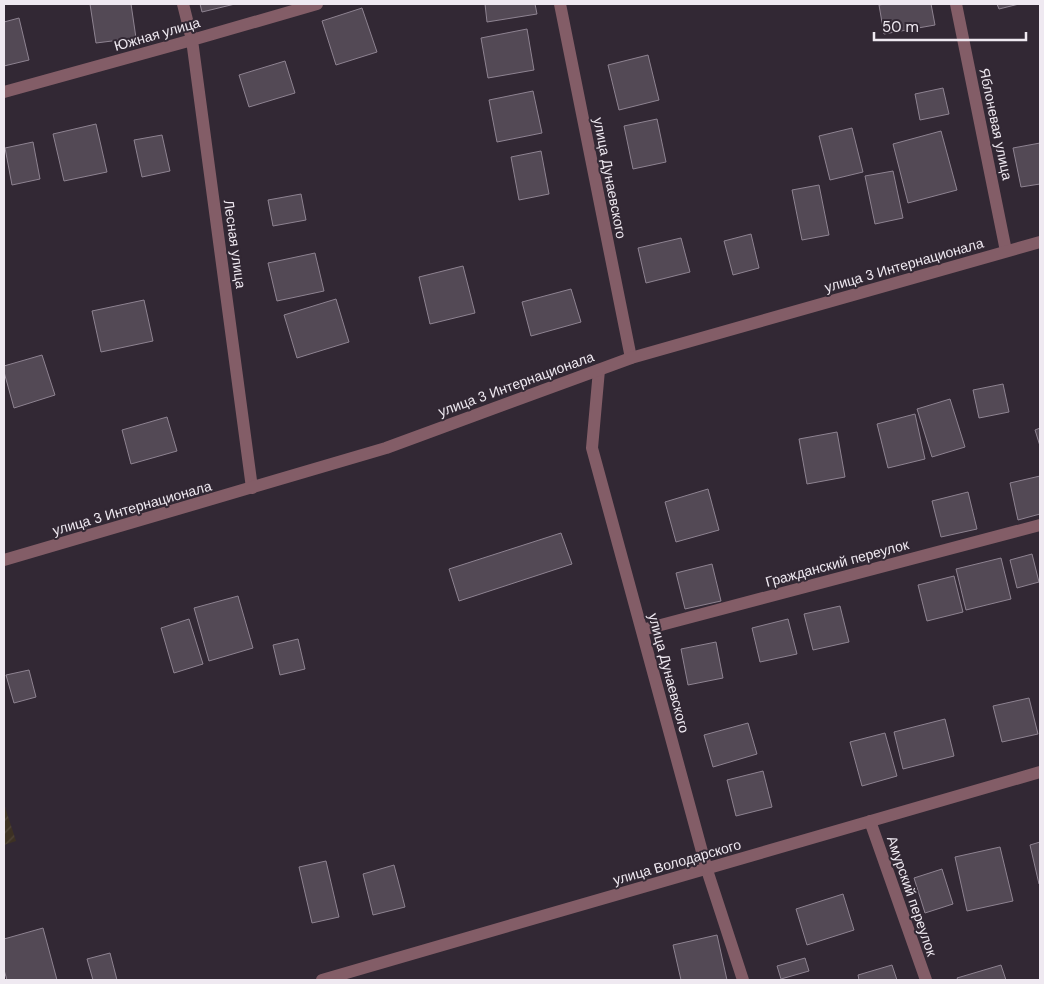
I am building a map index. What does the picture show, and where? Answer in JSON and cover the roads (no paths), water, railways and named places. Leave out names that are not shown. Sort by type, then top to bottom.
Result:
[{"type":"street","name":"Лесная улица","points":[[183,4],[192,40],[252,488]]},
{"type":"street","name":"Южная улица","points":[[4,92],[317,4]]},
{"type":"street","name":"улица Дунаевского","points":[[560,4],[631,358]]},
{"type":"street","name":"Яблоневая улица","points":[[956,4],[1006,251]]},
{"type":"street","name":"улица 3 Интернационала","points":[[4,560],[386,448],[631,358],[1040,242]]},
{"type":"street","name":"улица Дунаевского","points":[[599,370],[592,448],[707,870],[742,980]]},
{"type":"street","name":"Гражданский переулок","points":[[642,630],[1040,525]]},
{"type":"street","name":"улица Володарского","points":[[322,980],[1040,772]]},
{"type":"street","name":"Амурский переулок","points":[[870,821],[926,980]]}]
